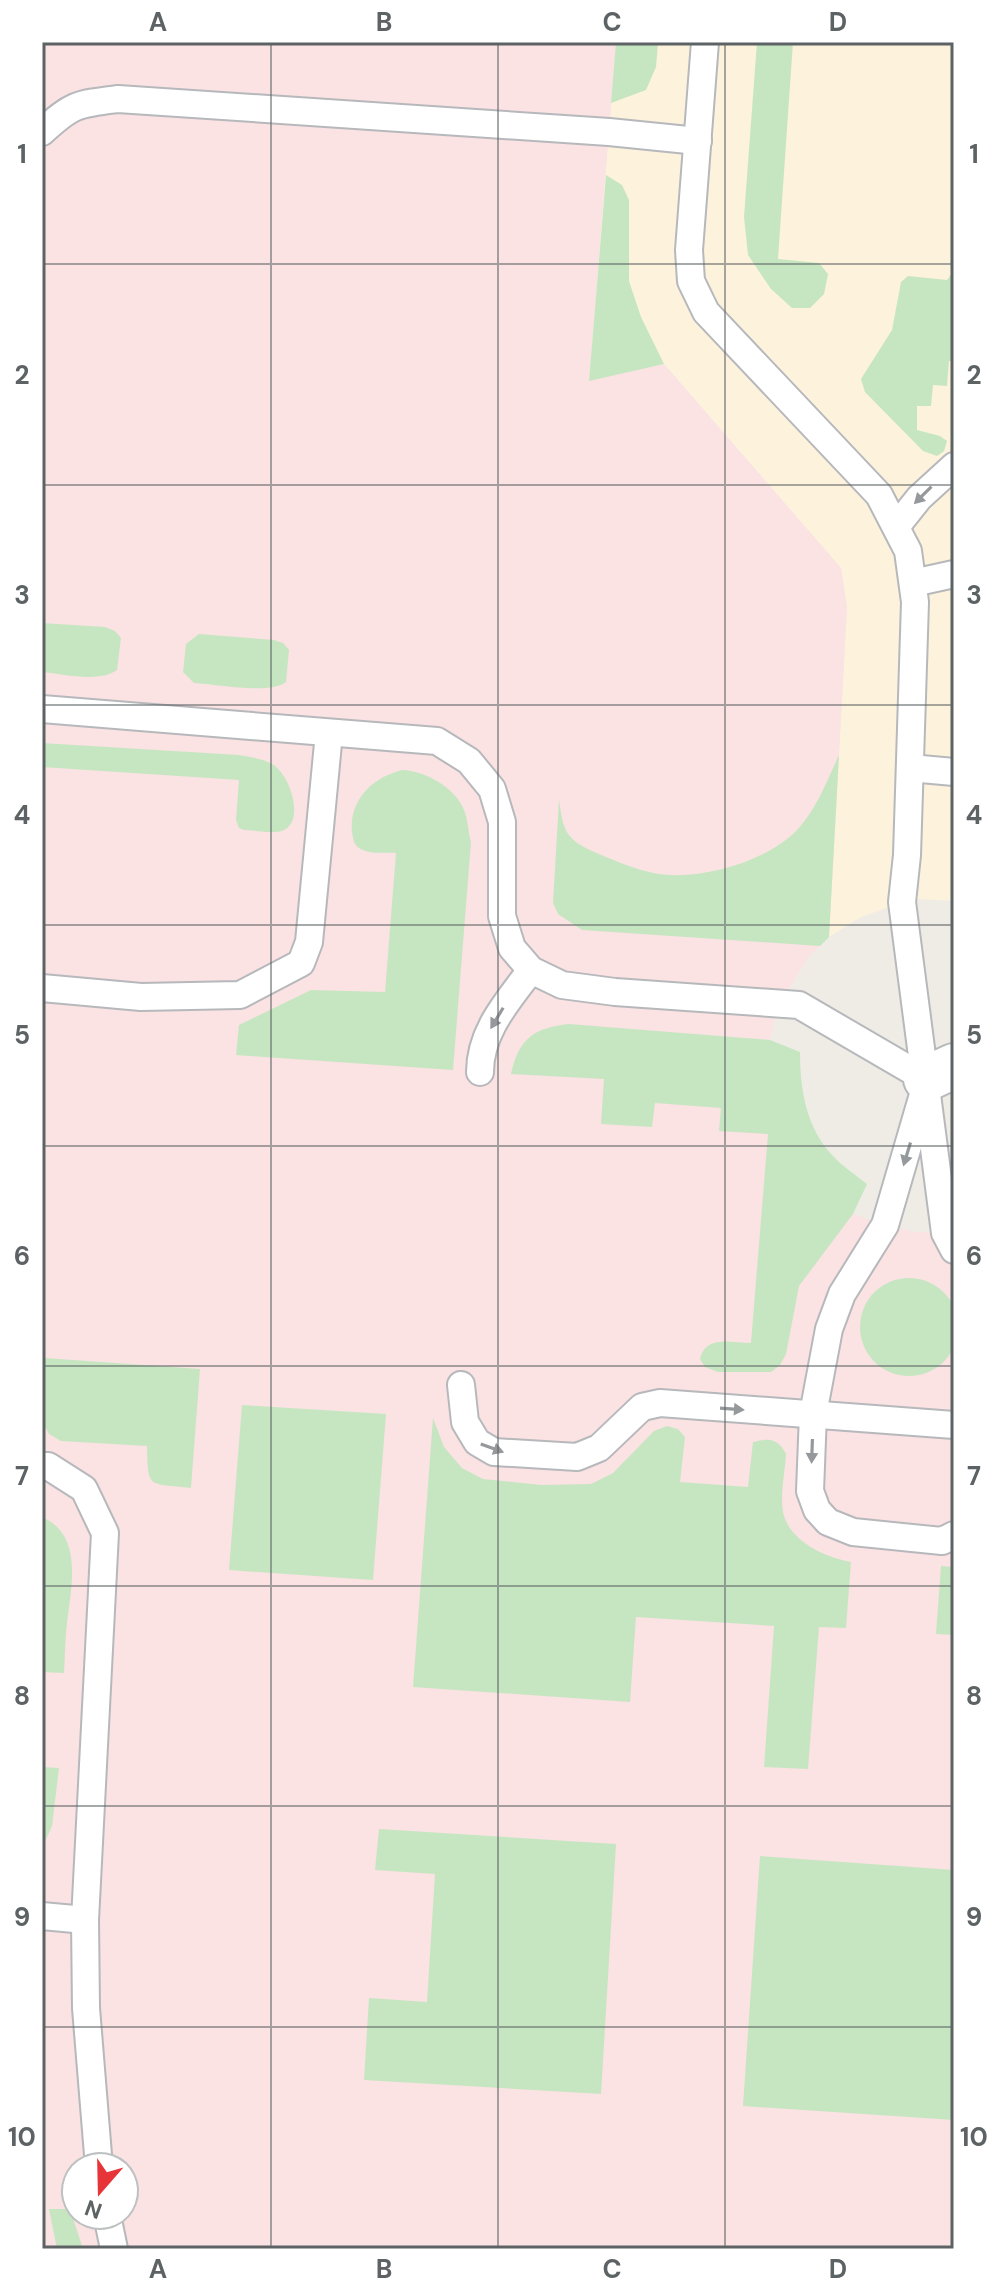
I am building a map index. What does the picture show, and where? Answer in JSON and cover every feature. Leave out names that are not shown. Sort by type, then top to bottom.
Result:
[{"type":"lane","points":[[705,42],[689,250],[691,281],[706,312],[879,495],[908,551],[915,602],[907,855],[902,902],[940,1073],[945,1233],[954,1250]]},
{"type":"lane","points":[[42,132],[67,109],[88,102],[118,99],[609,132],[698,141]]},
{"type":"lane","points":[[896,527],[919,498],[954,466]]},
{"type":"lane","points":[[913,583],[954,574]]},
{"type":"lane","points":[[42,709],[437,741],[469,761],[492,789],[502,822],[502,916],[512,948],[531,970],[562,985],[615,992],[799,1005],[940,1073]]},
{"type":"lane","points":[[42,988],[141,997],[240,995],[301,963],[309,942],[329,733]]},
{"type":"lane","points":[[910,768],[954,772]]},
{"type":"lane","points":[[480,1072],[485,1037],[531,970]]},
{"type":"lane","points":[[940,1073],[916,1125],[885,1225],[842,1294],[829,1329],[813,1414],[810,1491],[817,1510],[828,1522],[853,1532],[942,1541],[954,1535]]},
{"type":"lane","points":[[461,1385],[465,1422],[477,1442],[494,1452],[577,1457],[599,1448],[642,1407],[660,1403],[954,1425]]},
{"type":"lane","points":[[42,1466],[48,1466],[84,1489],[105,1533],[85,1920],[86,2008],[98,2151]]},
{"type":"lane","points":[[42,1916],[85,1920]]},
{"type":"shaded area","points":[[42,42],[616,42],[589,380],[664,364],[841,568],[847,607],[829,937],[808,958],[777,1008],[767,1053],[820,1195],[853,1214],[885,1225],[914,1232],[945,1233],[954,1230],[954,2249],[42,2249]]},
{"type":"shaded area","points":[[616,42],[954,42],[954,901],[917,899],[902,902],[859,918],[829,937],[847,607],[841,568],[664,364],[589,381]]},
{"type":"green space","points":[[616,42],[658,42],[656,67],[646,90],[611,103]]},
{"type":"green space","points":[[757,42],[793,42],[778,259],[819,263],[828,274],[824,294],[810,308],[792,308],[771,289],[748,255],[744,217]]},
{"type":"green space","points":[[606,175],[622,185],[629,200],[629,281],[641,317],[664,364],[589,381]]},
{"type":"green space","points":[[954,245],[954,361],[949,361],[947,386],[933,385],[931,406],[917,406],[917,430],[947,441],[944,451],[937,456],[923,451],[865,392],[861,379],[892,330],[901,282],[908,276],[947,280],[952,273]]},
{"type":"green space","points":[[42,623],[105,627],[115,631],[121,638],[117,670],[91,677],[42,672]]},
{"type":"green space","points":[[199,634],[283,643],[289,650],[286,682],[268,688],[194,683],[183,672],[186,644]]},
{"type":"green space","points":[[42,743],[239,755],[263,760],[275,766],[286,780],[293,799],[293,819],[282,831],[244,830],[239,828],[236,820],[239,780],[42,767]]},
{"type":"green space","points":[[839,755],[829,937],[820,946],[582,930],[558,914],[553,903],[559,800],[562,819],[572,839],[592,851],[659,874],[713,871],[751,860],[797,830],[815,804]]},
{"type":"green space","points":[[402,770],[429,777],[454,794],[465,814],[471,842],[453,1070],[236,1055],[239,1025],[311,990],[385,992],[396,853],[359,848],[353,839],[352,820],[359,800],[373,784]]},
{"type":"green space","points":[[569,1024],[770,1040],[800,1052],[803,1094],[816,1133],[837,1160],[867,1184],[853,1214],[799,1286],[786,1354],[780,1365],[771,1372],[718,1372],[705,1367],[700,1359],[703,1351],[714,1343],[751,1343],[768,1134],[719,1131],[721,1108],[655,1103],[652,1127],[601,1124],[604,1079],[511,1074],[519,1052],[530,1037],[546,1028]]},
{"type":"green space","points":[[909,1278],[936,1286],[950,1300],[958,1327],[950,1354],[936,1368],[909,1376],[882,1368],[868,1354],[860,1327],[868,1300],[882,1286]]},
{"type":"green space","points":[[45,1358],[200,1369],[191,1488],[153,1482],[148,1470],[147,1446],[61,1441],[49,1434],[42,1421]]},
{"type":"green space","points":[[242,1405],[386,1414],[373,1580],[229,1570]]},
{"type":"green space","points":[[433,1418],[444,1447],[462,1468],[483,1479],[541,1485],[591,1484],[613,1473],[654,1431],[667,1426],[678,1429],[685,1437],[680,1482],[748,1487],[753,1442],[768,1440],[780,1445],[786,1454],[783,1512],[792,1531],[819,1552],[851,1562],[846,1628],[819,1627],[808,1769],[764,1767],[774,1626],[636,1617],[630,1702],[413,1687]]},
{"type":"green space","points":[[42,1517],[55,1525],[64,1536],[72,1564],[64,1673],[42,1672]]},
{"type":"green space","points":[[941,1566],[954,1567],[954,1635],[936,1634]]},
{"type":"green space","points":[[42,1767],[59,1768],[52,1826],[42,1848]]},
{"type":"green space","points":[[379,1829],[616,1844],[601,2094],[364,2080],[369,1998],[427,2002],[435,1874],[375,1870]]},
{"type":"green space","points":[[760,1856],[954,1870],[954,2120],[743,2106]]},
{"type":"green space","points":[[49,2209],[60,2209],[60,2231],[77,2231],[83,2249],[57,2249]]}]
